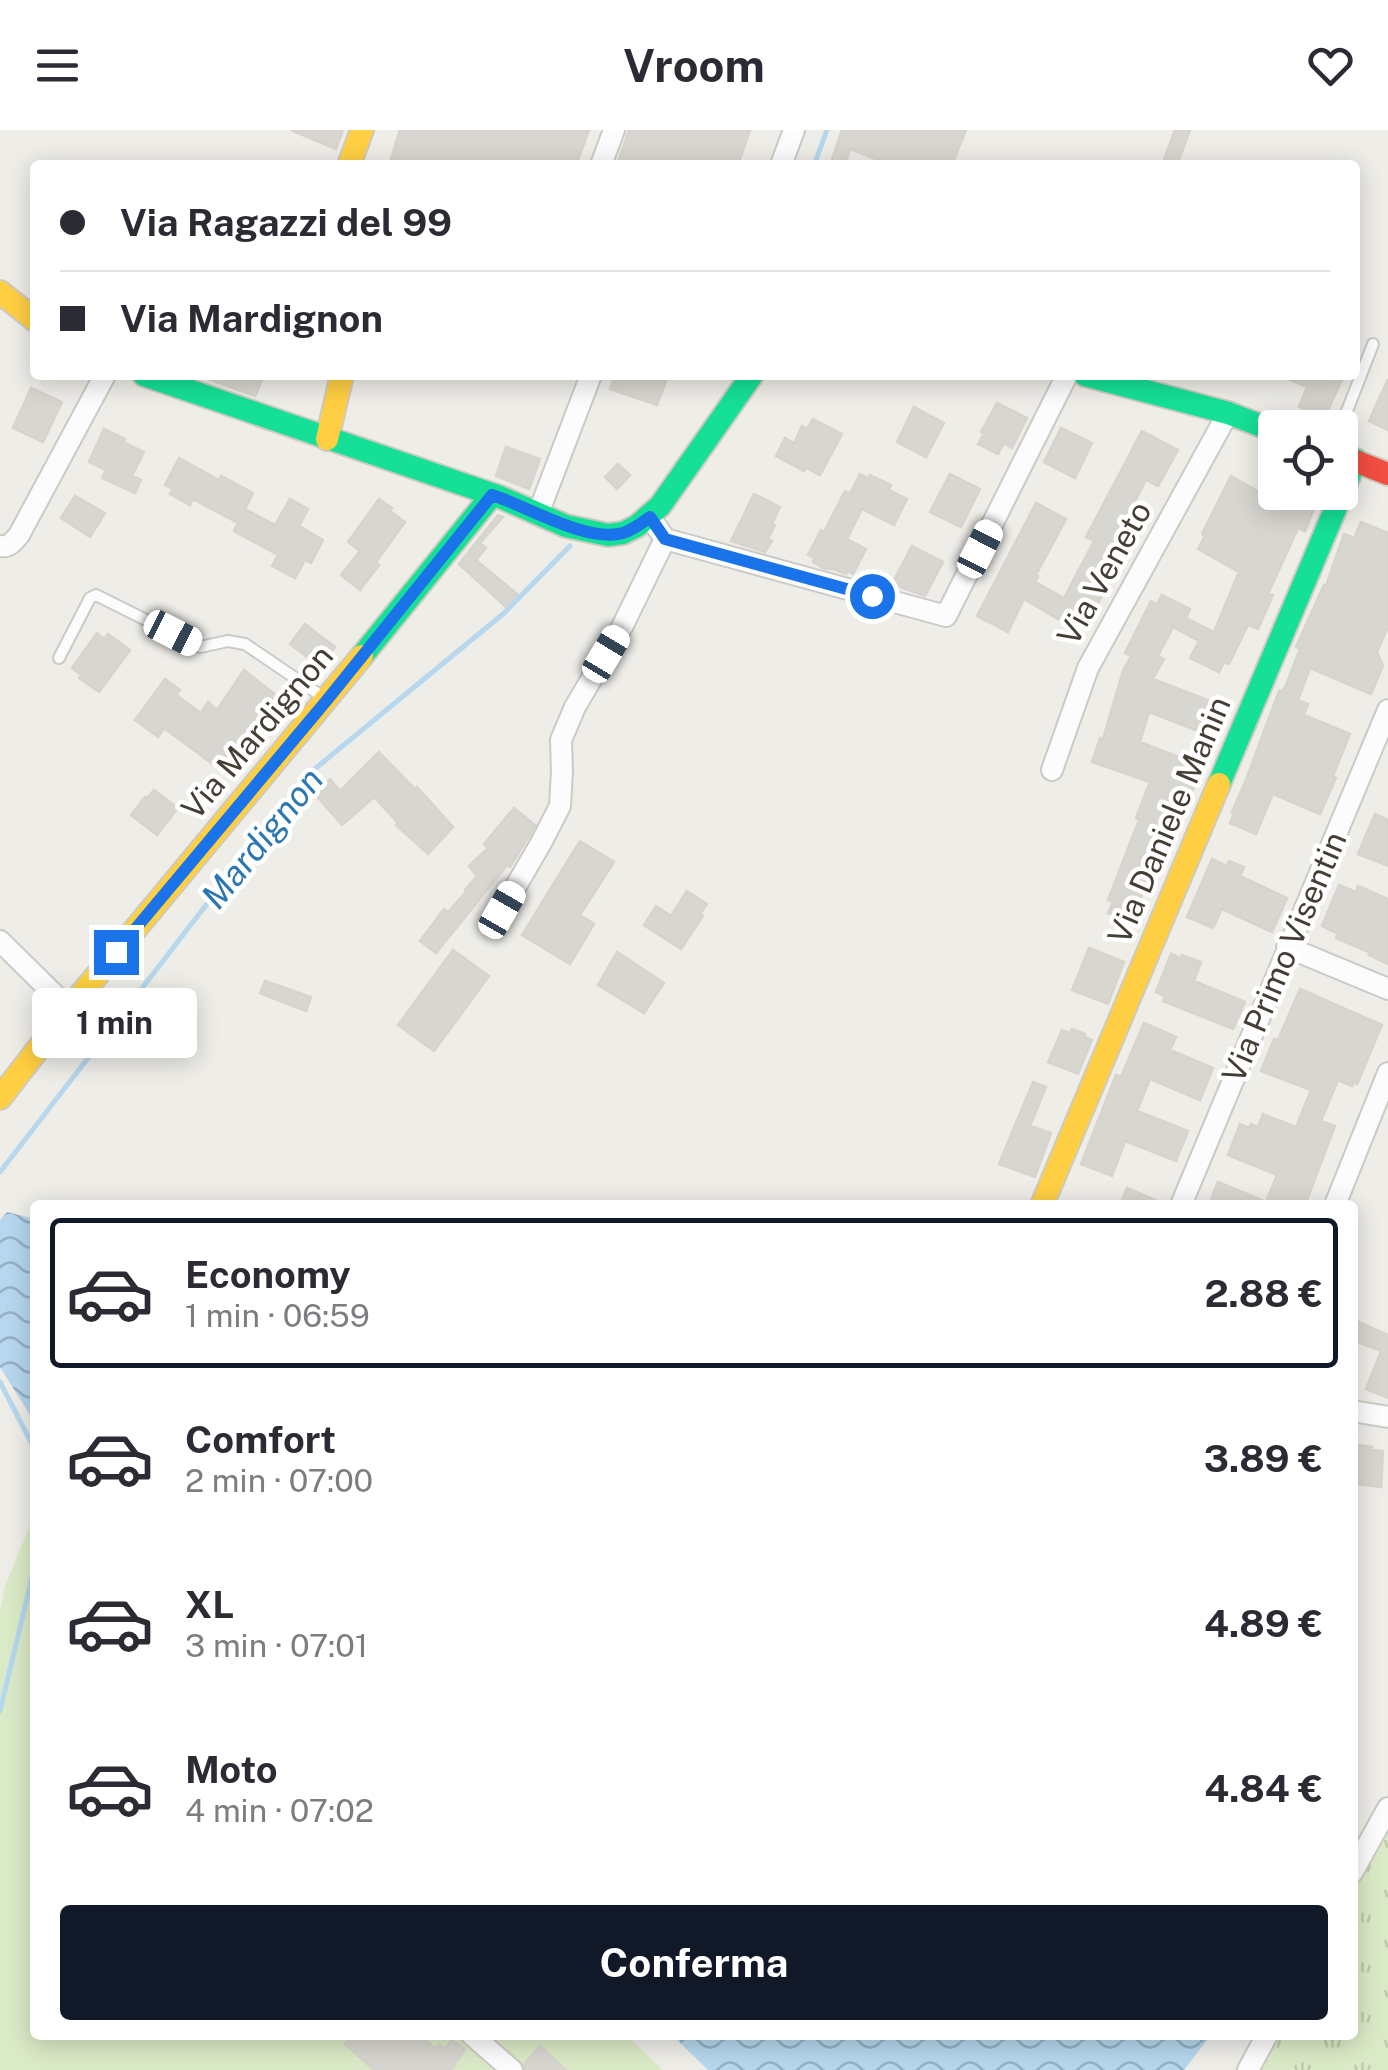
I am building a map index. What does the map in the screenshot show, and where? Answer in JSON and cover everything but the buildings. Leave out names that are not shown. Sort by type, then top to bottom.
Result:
[{"type":"street","points":[[351,160],[362,130]]},
{"type":"street","points":[[602,160],[614,130]]},
{"type":"street","points":[[783,160],[794,130]]},
{"type":"street","points":[[0,292],[30,316]]},
{"type":"street","points":[[0,546],[12,543],[19,534],[102,380]]},
{"type":"street","points":[[157,380],[492,495],[578,529],[607,535],[624,533],[650,517],[748,380]]},
{"type":"street","points":[[327,439],[341,380]]},
{"type":"street","points":[[538,514],[589,380]]},
{"type":"street","points":[[650,517],[665,539],[946,616],[1065,380]]},
{"type":"street","points":[[1103,380],[1258,424]]},
{"type":"street","name":"Via Veneto","points":[[1052,770],[1088,668],[1228,413]]},
{"type":"street","points":[[1358,462],[1388,474]]},
{"type":"street","name":"Via Mardignon","points":[[0,1098],[492,495]]},
{"type":"street","name":"Via Daniele Manin","points":[[1044,1200],[1327,510]]},
{"type":"street","points":[[502,910],[560,806],[561,740],[574,707],[622,627],[665,539]]},
{"type":"street","name":"Via Primo Visentin","points":[[1183,1200],[1388,710]]},
{"type":"street","points":[[0,941],[69,1009]]},
{"type":"street","points":[[1288,947],[1388,989]]},
{"type":"street","points":[[1337,1200],[1388,1073]]},
{"type":"street","points":[[1358,1412],[1388,1417]]},
{"type":"street","points":[[1358,1862],[1388,1808]]},
{"type":"street","points":[[478,2040],[512,2070]]},
{"type":"street","points":[[1248,2070],[1264,2040]]},
{"type":"lane","points":[[1360,378],[1373,344]]},
{"type":"lane","points":[[1348,410],[1359,380]]},
{"type":"lane","points":[[59,658],[90,598],[96,595],[200,647],[228,641],[245,644],[327,700]]},
{"type":"green space","points":[[30,1525],[30,2040],[631,2040],[663,2070],[0,2070],[0,1611],[5,1586]]},
{"type":"green space","points":[[1388,1827],[1388,2070],[1257,2070],[1274,2040],[1358,2040],[1358,1884]]},
{"type":"water","points":[[7,1212],[30,1218],[30,1415],[0,1367],[0,1220]]},
{"type":"water","points":[[677,2040],[1207,2040],[1184,2070],[708,2070]]},
{"type":"waterway","name":"Mardignon","points":[[816,160],[827,130]]},
{"type":"waterway","name":"Mardignon","points":[[0,1172],[305,777],[503,614],[570,546]]},
{"type":"waterway","points":[[0,1382],[30,1440]]},
{"type":"waterway","points":[[0,1711],[30,1586]]},
{"type":"traffic: fast","points":[[159,380],[500,497],[566,526],[608,535],[637,526],[660,506],[748,380]]},
{"type":"traffic: fast","points":[[1104,380],[1258,424]]},
{"type":"traffic: fast","points":[[362,656],[492,495]]},
{"type":"traffic: fast","points":[[1219,784],[1335,510]]},
{"type":"traffic: slow","points":[[351,160],[362,130]]},
{"type":"traffic: slow","points":[[0,292],[30,316]]},
{"type":"traffic: slow","points":[[327,439],[341,380]]},
{"type":"traffic: slow","points":[[0,1098],[69,1009],[362,656]]},
{"type":"traffic: slow","points":[[1044,1200],[1219,784]]},
{"type":"traffic: jam","points":[[1358,462],[1388,474]]},
{"type":"route","points":[[116,952],[492,495],[578,529],[607,535],[624,533],[650,517],[665,539],[872,596]]}]
